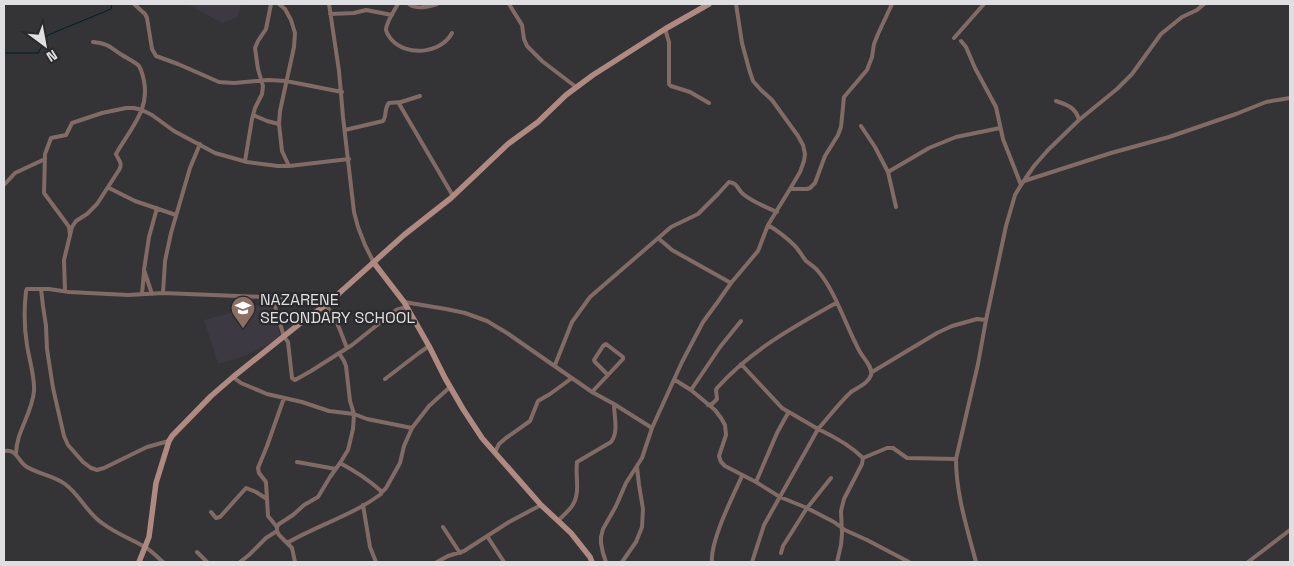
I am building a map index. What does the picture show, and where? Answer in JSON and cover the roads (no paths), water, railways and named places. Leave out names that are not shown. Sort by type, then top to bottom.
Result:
[{"type":"street","points":[[134,4],[147,18],[153,51],[156,56],[219,82],[286,81],[342,92]]},
{"type":"street","points":[[245,161],[253,115],[256,104],[262,94],[263,86],[255,48],[266,29],[271,4]]},
{"type":"street","points":[[279,4],[291,20],[295,33],[279,124],[282,151],[290,166]]},
{"type":"street","points":[[329,4],[342,92],[354,212],[365,245],[374,263],[405,304],[463,410],[482,438],[541,505],[582,547],[592,562]]},
{"type":"street","points":[[398,4],[387,27],[387,32],[394,42],[404,49],[426,51],[446,42],[452,33]]},
{"type":"street","points":[[409,4],[418,7],[437,4]]},
{"type":"street","points":[[509,4],[522,25],[527,46],[542,61],[576,87]]},
{"type":"street","points":[[139,562],[146,548],[151,526],[156,484],[169,441],[211,396],[233,376],[326,305],[404,236],[453,196],[503,148],[538,122],[576,87],[665,29],[709,4]]},
{"type":"street","points":[[606,562],[601,537],[603,529],[626,483],[642,458],[652,428],[682,362],[703,322],[731,283],[758,251],[768,225],[790,190],[804,161],[803,145],[789,122],[772,100],[761,90],[749,69],[742,43],[736,4]]},
{"type":"street","points":[[790,190],[807,189],[813,186],[825,156],[841,127],[844,97],[867,70],[878,34],[892,4]]},
{"type":"street","points":[[954,38],[984,4]]},
{"type":"street","points":[[976,562],[958,487],[956,459],[978,364],[1006,226],[1015,195],[1034,166],[1048,150],[1132,74],[1161,34],[1182,17],[1197,10],[1204,4]]},
{"type":"street","points":[[330,14],[354,13],[366,10],[392,15]]},
{"type":"street","points":[[665,29],[669,42],[669,84],[690,92],[708,103]]},
{"type":"street","points":[[961,41],[966,47],[996,107],[1006,150],[1022,183]]},
{"type":"street","points":[[65,291],[64,260],[74,224],[92,209],[109,188],[121,166],[121,162],[116,155],[142,110],[145,98],[145,88],[139,66],[108,45],[94,42]]},
{"type":"street","points":[[345,130],[383,121],[387,104],[420,96]]},
{"type":"street","points":[[1022,183],[1236,114],[1266,102],[1290,98]]},
{"type":"street","points":[[1056,101],[1073,108],[1079,120]]},
{"type":"street","points":[[398,102],[453,196]]},
{"type":"street","points":[[70,235],[69,227],[44,194],[46,151],[52,138],[67,135],[72,124],[93,115],[126,108],[142,110],[160,120],[174,131],[215,153],[245,161],[290,166],[349,160]]},
{"type":"street","points":[[253,115],[279,124]]},
{"type":"street","points":[[861,126],[888,172],[896,207]]},
{"type":"street","points":[[888,172],[929,148],[956,136],[1000,128]]},
{"type":"street","points":[[163,293],[163,276],[168,245],[190,168],[200,144]]},
{"type":"street","points":[[4,185],[15,173],[45,159]]},
{"type":"street","points":[[554,365],[572,322],[590,296],[671,226],[698,214],[730,181],[737,185],[741,192],[747,196],[777,212]]},
{"type":"street","points":[[109,188],[136,201],[176,215]]},
{"type":"street","points":[[142,294],[148,237],[157,208]]},
{"type":"street","points":[[752,562],[764,525],[818,429],[850,393],[867,382],[872,372],[818,270],[807,262],[796,246],[768,225]]},
{"type":"street","points":[[658,238],[672,250],[731,283]]},
{"type":"street","points":[[144,270],[152,294]]},
{"type":"street","points":[[16,454],[18,440],[33,399],[34,388],[26,338],[25,303],[26,291],[28,289],[80,293],[163,293],[315,298],[326,305],[347,348]]},
{"type":"street","points":[[42,289],[53,388],[64,436],[68,445],[84,462],[97,470],[147,448],[169,441]]},
{"type":"street","points":[[272,296],[284,337],[288,342],[293,380],[339,354],[405,304],[455,311],[487,321],[592,392],[652,428]]},
{"type":"street","points":[[708,405],[712,404],[717,398],[717,388],[741,364],[784,332],[836,303]]},
{"type":"street","points":[[872,372],[952,326],[977,319],[986,320]]},
{"type":"street","points":[[691,390],[720,347],[741,321]]},
{"type":"street","points":[[592,392],[608,375],[623,359],[622,356],[606,344],[594,360],[608,375]]},
{"type":"street","points":[[385,379],[429,346]]},
{"type":"street","points":[[240,562],[277,529],[279,524],[318,497],[348,450],[354,414],[350,401],[346,366],[339,354]]},
{"type":"street","points":[[741,364],[788,413],[826,433],[863,458]]},
{"type":"street","points":[[233,376],[241,383],[254,389],[284,398],[329,411],[354,414],[367,419],[412,428]]},
{"type":"street","points":[[495,452],[499,444],[530,421],[538,401],[572,378]]},
{"type":"street","points":[[675,380],[691,390],[715,410],[725,425],[726,435],[719,456],[725,466],[780,497],[807,508],[909,562]]},
{"type":"street","points":[[287,543],[348,514],[381,495],[400,463],[404,446],[412,428],[429,406],[450,387]]},
{"type":"street","points":[[284,398],[258,468],[259,473],[266,482],[268,516],[292,548],[295,562]]},
{"type":"street","points":[[558,521],[573,506],[576,499],[578,488],[577,462],[611,442],[615,437],[614,404]]},
{"type":"street","points":[[756,482],[777,433],[788,413]]},
{"type":"street","points":[[863,458],[887,448],[893,448],[907,458],[956,459]]},
{"type":"street","points":[[4,450],[10,450],[16,454],[28,468],[51,476],[66,485],[102,524],[146,548],[163,562]]},
{"type":"street","points":[[837,562],[841,545],[841,511],[844,499],[862,464],[863,458]]},
{"type":"street","points":[[297,462],[336,469]]},
{"type":"street","points":[[340,463],[356,472],[382,493]]},
{"type":"street","points":[[622,562],[636,542],[642,528],[643,509],[638,485],[637,467]]},
{"type":"street","points":[[712,562],[712,554],[719,529],[742,476]]},
{"type":"street","points":[[781,553],[783,546],[807,508],[831,478]]},
{"type":"street","points":[[211,512],[216,518],[220,517],[246,488],[267,500]]},
{"type":"street","points":[[363,505],[370,547],[376,562]]},
{"type":"street","points":[[437,562],[448,556],[460,553],[509,522],[541,505]]},
{"type":"street","points":[[443,527],[460,553]]},
{"type":"street","points":[[1248,562],[1290,530]]},
{"type":"street","points":[[487,536],[504,562]]},
{"type":"street","points":[[197,552],[207,562]]},
{"type":"waterway","points":[[4,53],[38,53],[48,35],[111,9],[112,4]]},
{"type":"place","name":"NAZARENE SECONDARY SCHOOL","points":[[243,329]]}]
